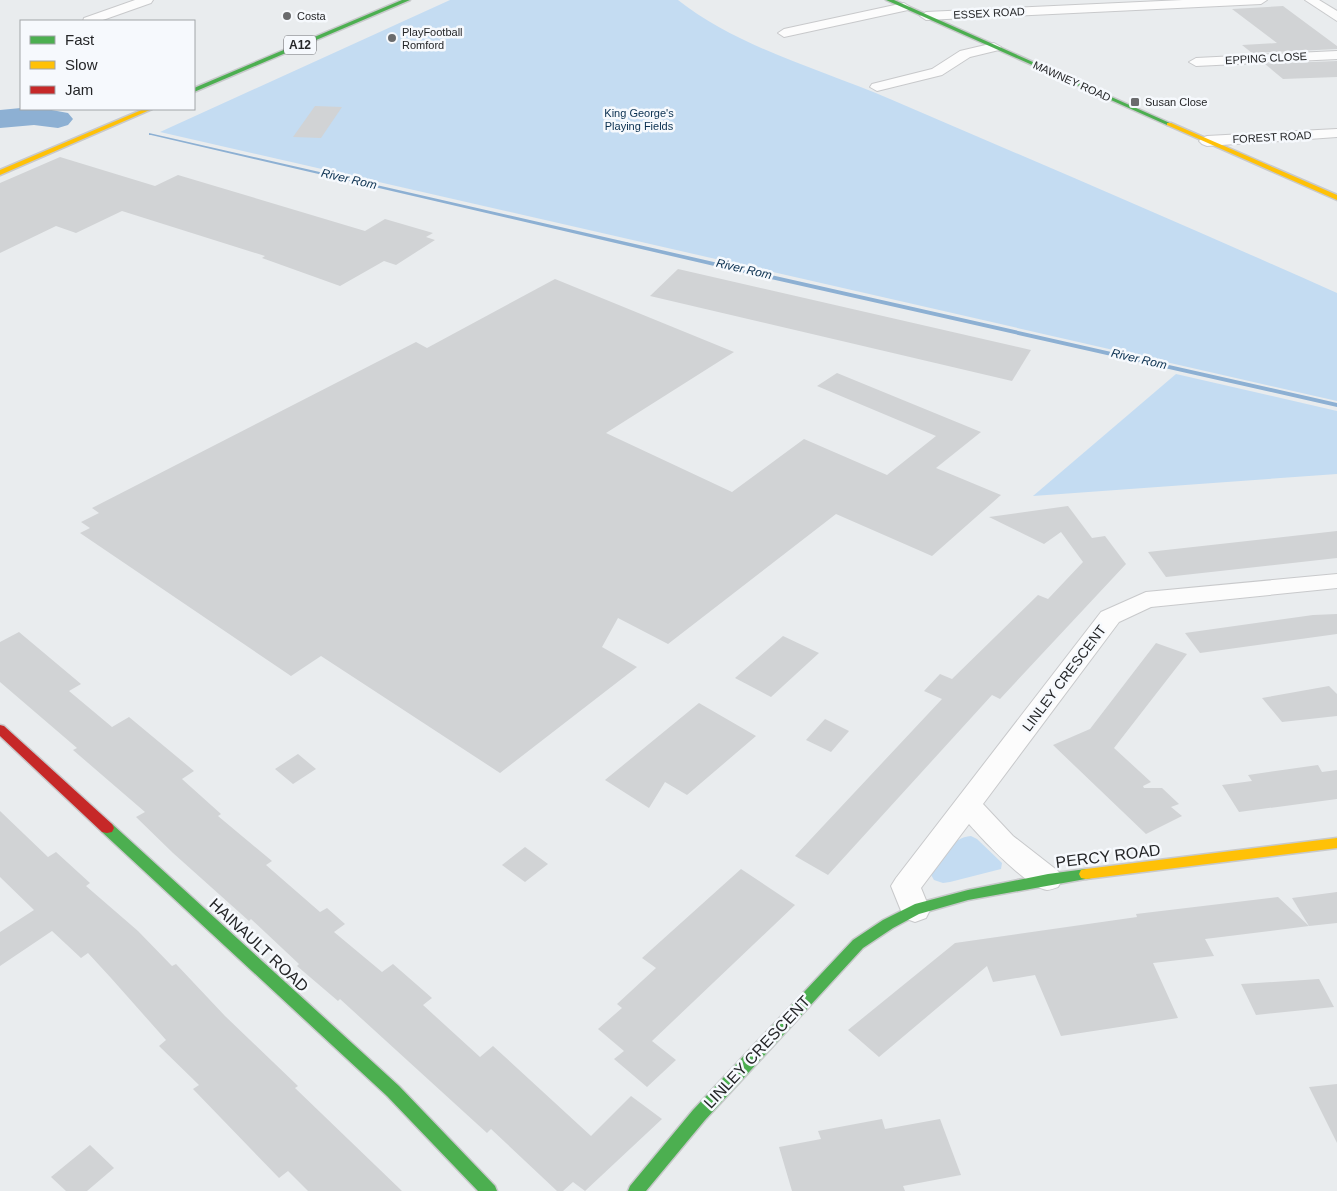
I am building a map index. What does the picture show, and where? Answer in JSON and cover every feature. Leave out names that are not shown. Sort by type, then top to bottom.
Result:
[{"type":"main road","name":"A12","points":[[195,90],[407,0]]},
{"type":"main road","name":"MAWNEY ROAD","points":[[889,0],[1337,198]]},
{"type":"main road","points":[[0,173],[148,110]]},
{"type":"main road","name":"HAINAULT ROAD","points":[[0,729],[393,1091],[489,1191]]},
{"type":"main road","name":"PERCY ROAD","points":[[888,924],[915,910],[968,895],[1048,879],[1337,843]]},
{"type":"main road","name":"LINLEY CRESCENT","points":[[636,1191],[699,1114],[858,944],[888,924]]},
{"type":"street","points":[[92,20],[147,0]]},
{"type":"street","name":"ESSEX ROAD","points":[[926,16],[1120,3],[1261,0]]},
{"type":"street","points":[[1311,0],[1337,17]]},
{"type":"street","points":[[784,33],[904,7]]},
{"type":"street","points":[[883,82],[937,72],[965,54],[994,47]]},
{"type":"street","name":"EPPING CLOSE","points":[[1196,62],[1337,55]]},
{"type":"street","name":"FOREST ROAD","points":[[1208,141],[1337,133]]},
{"type":"street","name":"LINLEY CRESCENT","points":[[915,910],[906,886],[1110,617],[1146,600],[1337,581]]},
{"type":"street","points":[[967,804],[1003,844],[1048,879]]},
{"type":"green space","name":"King George's Playing Fields","points":[[450,0],[678,0],[701,17],[753,44],[890,99],[1337,293],[1337,401],[160,132]]},
{"type":"green space","points":[[1176,374],[1337,411],[1337,474],[1033,496]]},
{"type":"green space","points":[[971,836],[977,839],[1002,863],[1001,869],[950,882],[943,883],[934,880],[930,873],[953,844],[964,837]]},
{"type":"building","points":[[1283,6],[1337,46],[1337,49],[1252,53],[1242,45],[1277,43],[1232,9]]},
{"type":"building","points":[[1337,61],[1337,77],[1283,79],[1265,64]]},
{"type":"building","points":[[315,106],[342,107],[321,138],[293,137]]},
{"type":"building","points":[[60,157],[155,186],[178,175],[365,231],[385,219],[433,233],[426,237],[435,240],[396,265],[384,261],[340,286],[262,258],[265,256],[122,211],[76,233],[56,226],[0,253],[0,183]]},
{"type":"building","points":[[678,269],[1031,350],[1012,381],[650,296]]},
{"type":"building","points":[[555,279],[734,352],[606,433],[732,492],[804,439],[887,475],[936,436],[817,386],[837,373],[981,432],[936,468],[1001,495],[932,556],[836,514],[668,644],[618,618],[602,647],[637,667],[500,773],[321,656],[291,676],[80,533],[90,528],[81,522],[99,513],[92,508],[416,342],[427,348]]},
{"type":"building","points":[[1068,506],[1092,538],[1105,536],[1126,564],[1000,699],[992,695],[828,875],[795,856],[942,699],[924,691],[940,674],[952,679],[1038,595],[1048,599],[1083,562],[1061,532],[1044,544],[989,517]]},
{"type":"building","points":[[1337,531],[1337,558],[1166,577],[1148,552]]},
{"type":"building","points":[[1337,614],[1337,634],[1200,653],[1185,633],[1313,615]]},
{"type":"building","points":[[19,632],[81,684],[69,691],[112,727],[129,717],[194,771],[182,779],[221,814],[218,816],[272,861],[266,865],[320,912],[327,908],[345,924],[334,932],[382,972],[393,964],[432,998],[423,1005],[480,1057],[493,1046],[591,1136],[631,1096],[662,1119],[585,1191],[573,1182],[563,1191],[557,1191],[491,1129],[487,1133],[340,999],[338,1001],[297,966],[299,964],[251,919],[249,921],[173,853],[136,817],[145,812],[73,750],[77,748],[0,682],[0,642]]},
{"type":"building","points":[[783,636],[819,653],[771,697],[735,678]]},
{"type":"building","points":[[1156,643],[1187,654],[1114,748],[1151,782],[1143,786],[1144,788],[1162,788],[1179,804],[1171,807],[1182,816],[1146,834],[1053,745],[1090,729]]},
{"type":"building","points":[[1329,686],[1337,694],[1337,716],[1282,722],[1262,698]]},
{"type":"building","points":[[699,703],[756,736],[687,795],[665,782],[649,808],[605,780]]},
{"type":"building","points":[[825,719],[849,731],[831,752],[806,740]]},
{"type":"building","points":[[298,754],[316,769],[293,784],[275,769]]},
{"type":"building","points":[[1318,765],[1322,772],[1337,770],[1337,799],[1239,812],[1222,785],[1252,781],[1248,775]]},
{"type":"building","points":[[0,811],[48,857],[56,852],[90,883],[86,886],[138,931],[172,966],[176,964],[225,1016],[298,1086],[295,1088],[402,1191],[308,1191],[288,1171],[279,1178],[193,1089],[199,1085],[159,1046],[166,1040],[111,978],[88,953],[81,958],[52,931],[0,966],[0,932],[34,910],[0,877]]},
{"type":"building","points":[[525,847],[548,864],[525,882],[502,865]]},
{"type":"building","points":[[741,869],[795,905],[652,1041],[676,1060],[647,1087],[614,1059],[624,1051],[598,1029],[622,1008],[617,1004],[656,968],[642,958]]},
{"type":"building","points":[[1337,892],[1337,923],[1309,926],[1292,898]]},
{"type":"building","points":[[1278,897],[1309,926],[1205,939],[1214,956],[1153,963],[1178,1018],[1061,1036],[1035,975],[993,982],[987,966],[879,1057],[848,1030],[955,943],[1137,917],[1136,914]]},
{"type":"building","points":[[1319,979],[1334,1007],[1256,1015],[1241,984]]},
{"type":"building","points":[[1337,1084],[1337,1143],[1309,1087]]},
{"type":"building","points":[[882,1119],[885,1129],[940,1119],[961,1175],[903,1186],[905,1191],[792,1191],[779,1147],[821,1139],[818,1131]]},
{"type":"building","points":[[90,1145],[114,1168],[87,1191],[66,1191],[51,1177]]},
{"type":"waterway","name":"River Rom","points":[[0,119],[34,116],[58,119]]},
{"type":"waterway","name":"River Rom","points":[[151,134],[1337,405]]},
{"type":"traffic: fast","points":[[195,90],[407,0]]},
{"type":"traffic: fast","points":[[889,0],[1169,124]]},
{"type":"traffic: fast","points":[[107,828],[393,1091],[489,1191]]},
{"type":"traffic: fast","points":[[636,1191],[699,1115],[858,944],[888,924],[915,910],[968,895],[1048,879],[1086,874]]},
{"type":"traffic: slow","points":[[0,173],[147,110]]},
{"type":"traffic: slow","points":[[1169,124],[1337,198]]},
{"type":"traffic: slow","points":[[1086,874],[1337,843]]},
{"type":"traffic: jam","points":[[0,729],[107,828]]},
{"type":"place","name":"Costa","points":[[287,16]]},
{"type":"place","name":"PlayFootball Romford","points":[[392,38]]},
{"type":"place","name":"Susan Close","points":[[1135,102]]}]
